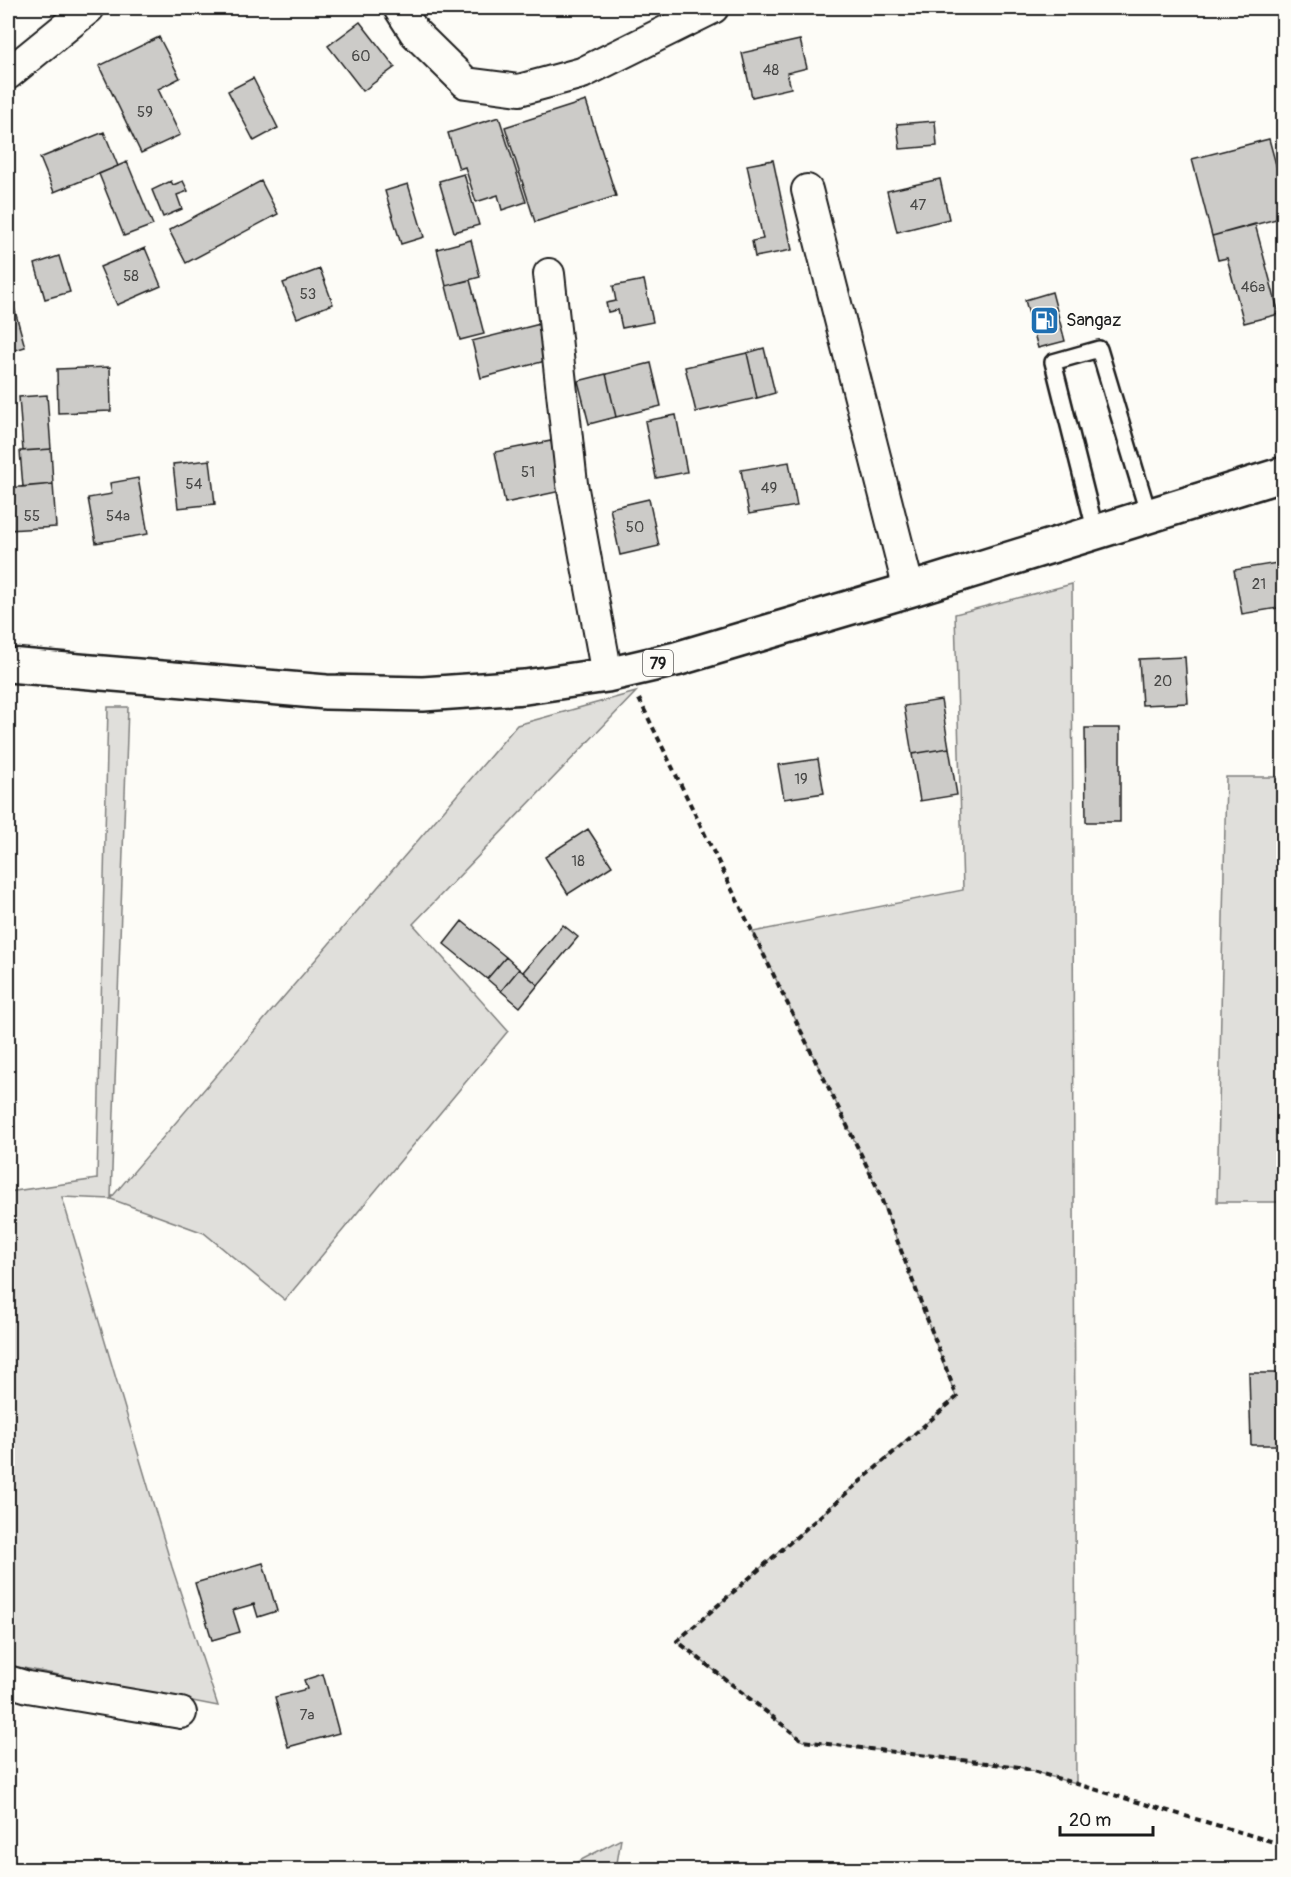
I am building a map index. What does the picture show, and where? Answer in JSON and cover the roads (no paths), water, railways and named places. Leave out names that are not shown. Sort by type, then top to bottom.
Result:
[{"type":"main road","name":"79","points":[[8,665],[326,692],[412,694],[525,687],[616,673],[676,659],[909,590],[1284,474]]},
{"type":"street","points":[[8,74],[89,8]]},
{"type":"street","points":[[399,8],[415,33],[466,83],[519,90],[582,73],[713,8]]},
{"type":"street","points":[[807,190],[909,590]]},
{"type":"street","points":[[549,274],[572,484],[616,673]]},
{"type":"street","points":[[8,1682],[181,1713]]},
{"type":"lane","points":[[1096,533],[1053,362],[1099,349],[1149,516]]},
{"type":"place","name":"Sangaz","points":[[1045,320]]}]
